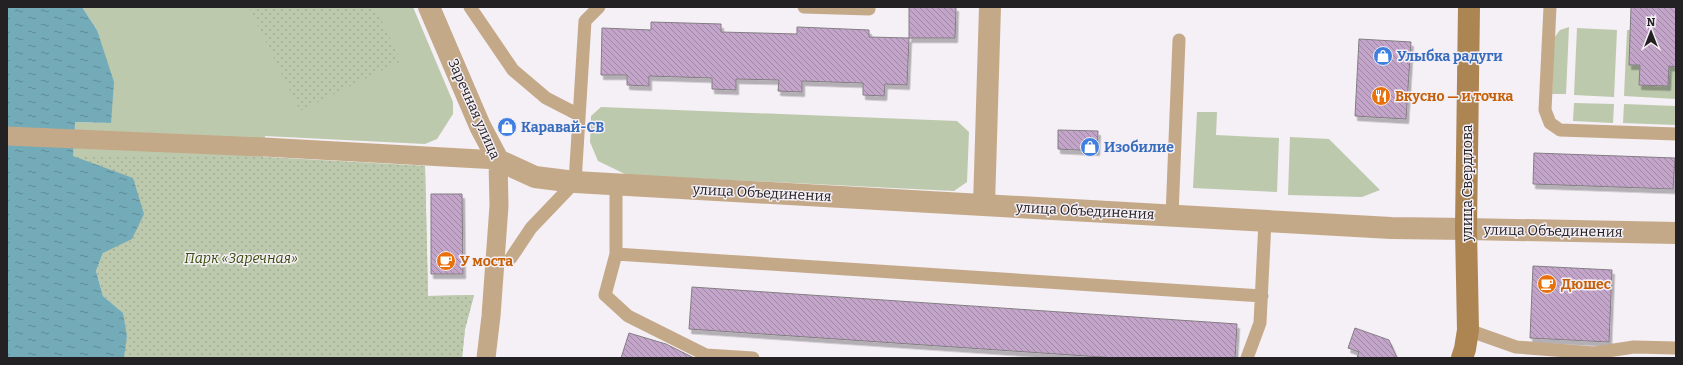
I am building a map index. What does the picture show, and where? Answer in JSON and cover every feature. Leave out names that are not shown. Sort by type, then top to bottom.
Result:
[{"type":"main road","name":"улица Свердлова","points":[[1462,358],[1468,330],[1466,229],[1469,7]]},
{"type":"street","name":"Заречная улица","points":[[429,7],[480,126],[498,160],[499,206],[491,316],[486,358]]},
{"type":"street","points":[[984,205],[990,7]]},
{"type":"street","points":[[7,136],[264,147],[498,160]]},
{"type":"street","name":"улица Объединения","points":[[498,160],[535,177],[616,185],[1391,228],[1676,233]]},
{"type":"lane","points":[[470,7],[513,70],[546,98],[579,115]]},
{"type":"lane","points":[[511,258],[532,228],[575,182],[585,21],[599,7]]},
{"type":"lane","points":[[804,7],[869,9],[869,7]]},
{"type":"lane","points":[[1550,7],[1545,110],[1550,123],[1560,130],[1676,134]]},
{"type":"lane","points":[[1172,216],[1179,40]]},
{"type":"lane","points":[[616,185],[616,254],[605,295],[628,316],[706,356],[753,358]]},
{"type":"lane","points":[[1247,358],[1260,323],[1265,221]]},
{"type":"lane","points":[[616,254],[1262,296]]},
{"type":"lane","points":[[1468,330],[1516,347],[1594,356],[1634,347],[1676,348]]},
{"type":"green space","points":[[82,7],[413,7],[453,102],[453,114],[437,139],[425,144],[265,136],[263,157],[425,166],[428,296],[474,295],[465,329],[462,358],[124,358],[127,336],[103,253],[132,238],[73,156],[74,122],[111,123],[97,30]]},
{"type":"green space","points":[[249,7],[375,7],[401,61],[300,111]]},
{"type":"green space","points":[[1569,27],[1566,94],[1552,94],[1554,38],[1560,30]]},
{"type":"green space","points":[[1577,28],[1617,30],[1614,97],[1574,95]]},
{"type":"green space","points":[[1627,30],[1676,32],[1676,99],[1624,96]]},
{"type":"green space","points":[[1574,103],[1614,104],[1613,123],[1573,121]]},
{"type":"green space","points":[[1624,104],[1676,106],[1676,125],[1623,123]]},
{"type":"green space","points":[[601,107],[957,121],[969,132],[967,182],[954,191],[627,175],[598,161],[590,142],[591,116]]},
{"type":"green space","points":[[1197,112],[1217,112],[1216,135],[1279,138],[1277,192],[1193,188]]},
{"type":"green space","points":[[1290,137],[1329,139],[1380,190],[1362,197],[1288,195]]},
{"type":"green space","name":"Парк «Заречная»","points":[[73,156],[263,157],[425,166],[428,296],[474,295],[465,329],[462,358],[124,358],[127,336],[123,313],[103,296],[96,271],[103,253],[132,238]]},
{"type":"water","points":[[7,7],[82,7],[97,30],[114,82],[111,123],[75,122],[73,156],[133,178],[144,214],[132,239],[103,253],[96,271],[103,296],[123,313],[127,336],[124,358],[7,358]]},
{"type":"building","points":[[909,7],[956,7],[955,38],[909,38]]},
{"type":"building","points":[[1631,7],[1676,7],[1676,67],[1669,66],[1668,86],[1639,85],[1640,65],[1629,65]]},
{"type":"building","points":[[651,22],[721,24],[721,32],[797,34],[797,27],[869,30],[869,37],[909,38],[907,85],[885,84],[884,96],[863,95],[863,83],[802,81],[802,92],[778,91],[779,80],[736,79],[736,90],[712,89],[712,78],[649,76],[649,86],[627,85],[627,75],[601,75],[602,28],[651,30]]},
{"type":"building","points":[[1359,39],[1411,42],[1406,119],[1355,116]]},
{"type":"building","points":[[1058,130],[1098,131],[1097,151],[1058,149]]},
{"type":"building","points":[[1534,153],[1675,158],[1673,189],[1533,184]]},
{"type":"building","points":[[431,194],[462,194],[463,274],[431,274]]},
{"type":"building","points":[[1533,266],[1612,270],[1609,342],[1530,338]]},
{"type":"building","points":[[692,287],[1237,324],[1235,358],[1116,358],[689,329]]},
{"type":"building","points":[[1355,328],[1389,340],[1397,358],[1357,358],[1359,352],[1348,348]]},
{"type":"building","points":[[629,333],[666,344],[694,358],[621,358]]},
{"type":"place","name":"Улыбка радуги","points":[[1383,56]]},
{"type":"place","name":"Вкусно — и точка","points":[[1381,96]]},
{"type":"place","name":"Каравай-СВ","points":[[507,127]]},
{"type":"place","name":"Изобилие","points":[[1090,147]]},
{"type":"place","name":"У моста","points":[[446,261]]},
{"type":"place","name":"Дюшес","points":[[1547,284]]}]
